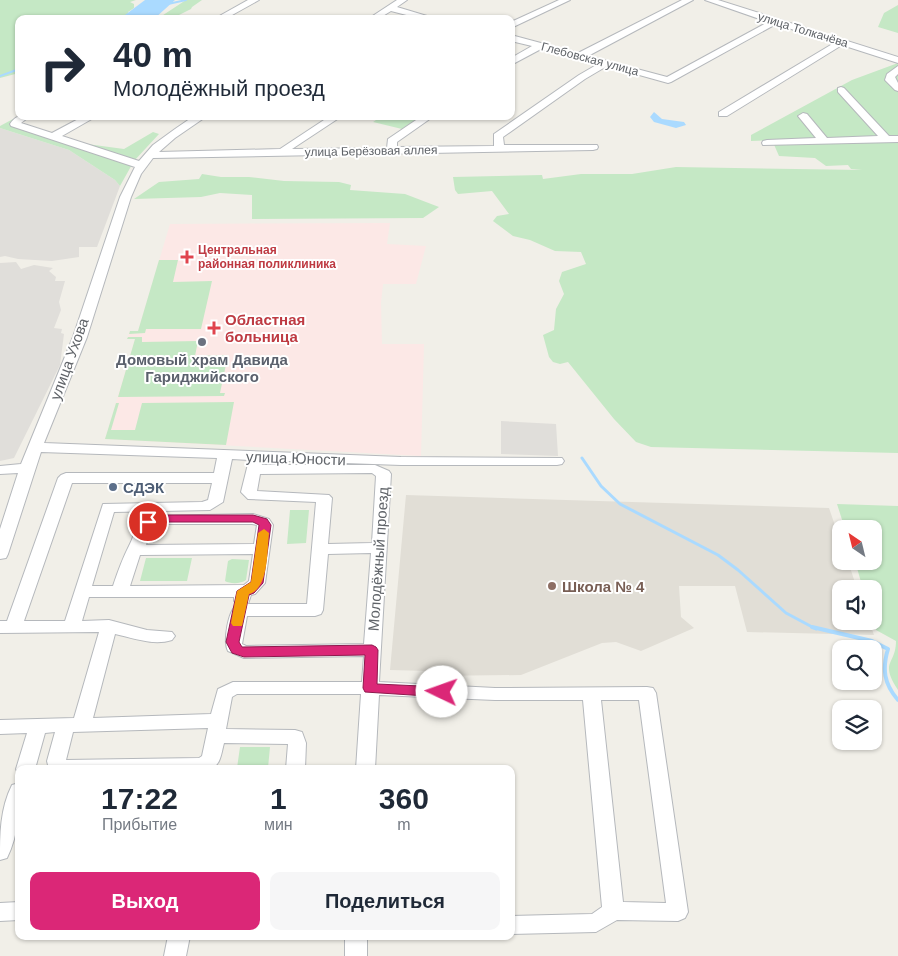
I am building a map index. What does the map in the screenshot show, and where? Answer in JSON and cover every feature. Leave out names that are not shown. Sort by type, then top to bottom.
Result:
[{"type":"street","points":[[226,15],[255,0]]},
{"type":"street","points":[[378,15],[403,0]]},
{"type":"street","points":[[515,23],[566,0]]},
{"type":"street","points":[[580,56],[689,0]]},
{"type":"street","name":"улица Толкачёва","points":[[709,0],[898,60]]},
{"type":"street","points":[[389,8],[417,15]]},
{"type":"street","name":"Глебовская улица","points":[[515,39],[668,80],[774,22]]},
{"type":"street","points":[[723,114],[841,42]]},
{"type":"street","points":[[515,60],[541,45]]},
{"type":"street","points":[[499,149],[498,136],[582,77],[606,63]]},
{"type":"street","points":[[898,69],[890,76],[890,80],[898,88]]},
{"type":"street","points":[[841,90],[892,140]]},
{"type":"street","points":[[515,115],[526,117]]},
{"type":"street","points":[[803,116],[824,141]]},
{"type":"street","points":[[20,120],[15,123],[52,137],[106,152],[145,160],[170,136],[196,120]]},
{"type":"street","points":[[52,137],[84,120]]},
{"type":"street","points":[[284,153],[285,148],[331,120]]},
{"type":"street","points":[[392,151],[392,141],[423,120]]},
{"type":"street","points":[[767,143],[892,140]]},
{"type":"street","name":"улица Берёзовая аллея","points":[[145,160],[284,153],[593,147]]},
{"type":"street","name":"улица Ухова","points":[[0,554],[27,468],[80,337],[102,261],[121,210],[145,160]]},
{"type":"street","name":"улица Юности","points":[[36,447],[224,455],[254,463],[557,461]]},
{"type":"street","points":[[72,626],[108,507],[205,507],[215,502],[224,455]]},
{"type":"street","points":[[240,610],[315,610],[321,549],[324,498],[253,496],[249,492],[254,463]]},
{"type":"street","name":"Молодёжный проезд","points":[[254,463],[380,470],[384,474],[365,765]]},
{"type":"street","points":[[0,470],[27,468]]},
{"type":"street","points":[[166,636],[147,636],[108,626],[6,627],[66,478],[220,478]]},
{"type":"street","points":[[83,592],[120,592],[243,591],[249,590],[257,583],[265,525],[259,520],[152,519],[144,526],[131,556],[120,592]]},
{"type":"street","points":[[321,549],[379,548]]},
{"type":"street","points":[[135,550],[261,549]]},
{"type":"street","points":[[243,591],[233,642],[237,650],[244,652],[372,650]]},
{"type":"street","points":[[56,765],[56,760],[74,724],[108,626]]},
{"type":"street","points":[[186,765],[204,764],[211,759],[224,694],[233,688],[370,688],[496,694],[647,694],[678,912],[613,911],[596,923],[515,925]]},
{"type":"street","points":[[591,693],[613,911]]},
{"type":"street","points":[[0,727],[74,724],[216,729],[295,737],[298,743],[295,765]]},
{"type":"street","points":[[26,765],[38,726]]},
{"type":"street","points":[[0,852],[15,803]]},
{"type":"street","points":[[0,912],[15,911]]},
{"type":"street","points":[[176,956],[178,940]]},
{"type":"street","points":[[356,940],[356,956]]},
{"type":"shaded area","points":[[0,128],[69,150],[115,180],[120,186],[97,247],[79,247],[79,257],[52,261],[0,257]]},
{"type":"shaded area","points":[[390,223],[387,244],[426,246],[416,284],[383,284],[381,303],[382,344],[424,344],[421,456],[105,439],[135,339],[127,339],[130,331],[138,331],[170,224]]},
{"type":"shaded area","points":[[16,262],[21,269],[34,265],[53,268],[49,271],[56,277],[55,281],[65,281],[59,302],[61,310],[54,328],[62,329],[61,333],[64,334],[60,365],[14,458],[0,461],[0,263]]},
{"type":"shaded area","points":[[501,421],[556,424],[558,456],[501,454]]},
{"type":"shaded area","name":"Школа № 4","points":[[406,495],[829,508],[833,520],[832,570],[851,570],[854,580],[832,580],[832,630],[872,630],[874,635],[747,632],[735,586],[679,586],[681,617],[694,628],[641,651],[616,642],[602,643],[521,675],[429,676],[429,671],[390,670]]},
{"type":"green space","points":[[0,0],[136,0],[130,2],[134,4],[134,8],[128,12],[130,15],[15,15],[15,74],[0,78]]},
{"type":"green space","points":[[186,0],[202,0],[191,9],[179,15],[163,15]]},
{"type":"green space","points":[[898,5],[898,33],[878,27],[884,13]]},
{"type":"green space","points":[[898,63],[898,453],[651,447],[636,442],[614,419],[568,362],[560,364],[553,362],[549,357],[543,335],[554,330],[556,309],[564,294],[559,281],[562,272],[586,264],[581,252],[555,251],[530,240],[513,236],[493,221],[497,216],[509,214],[492,191],[458,194],[455,190],[453,177],[542,175],[543,179],[581,174],[632,174],[676,167],[862,170],[851,169],[848,165],[826,166],[815,158],[779,156],[772,140],[751,141],[751,135],[852,80]]},
{"type":"green space","points":[[13,119],[17,121],[15,122],[87,144],[124,149],[153,132],[159,134],[134,161],[120,186],[115,180],[69,150],[0,128],[0,126]]},
{"type":"green space","points":[[376,120],[417,120],[402,129],[373,122]]},
{"type":"green space","points":[[202,174],[284,181],[339,182],[351,185],[350,190],[405,194],[439,207],[423,218],[252,219],[252,195],[220,193],[201,197],[134,199],[159,182],[199,179]]},
{"type":"green space","points":[[159,260],[178,260],[173,282],[212,281],[201,329],[146,329],[145,333],[129,334],[130,331],[138,331]]},
{"type":"green space","points":[[128,337],[142,337],[142,342],[198,341],[195,356],[228,355],[220,393],[225,393],[224,396],[118,397],[135,339],[127,339]]},
{"type":"green space","points":[[234,402],[226,445],[105,439],[116,403],[119,403],[111,430],[135,430],[142,403]]},
{"type":"green space","points":[[837,504],[898,506],[898,690],[892,681],[889,668],[894,655],[896,641],[876,630],[882,630],[882,580],[860,580],[858,570],[882,570],[882,520],[842,520]]},
{"type":"green space","points":[[290,510],[309,510],[306,543],[287,544]]},
{"type":"green space","points":[[146,558],[192,558],[187,581],[140,581]]},
{"type":"green space","points":[[232,559],[249,560],[246,580],[236,583],[225,581],[228,561]]},
{"type":"green space","points":[[240,747],[270,747],[268,765],[237,765]]},
{"type":"water","points":[[145,0],[175,0],[158,15],[125,15]]},
{"type":"water","points":[[654,112],[662,119],[684,122],[686,125],[676,128],[654,122],[650,117]]},
{"type":"waterway","points":[[168,4],[186,0]]},
{"type":"waterway","points":[[0,76],[15,70]]},
{"type":"waterway","points":[[582,458],[601,486],[620,504],[718,555],[738,570],[786,613],[812,627]]},
{"type":"waterway","points":[[812,627],[872,641],[888,649],[885,663],[887,682],[898,700]]},
{"type":"waterway","points":[[812,627],[816,629]]},
{"type":"slow traffic","points":[[237,623],[243,591],[249,590],[257,583],[264,533]]},
{"type":"place","name":"Центральная районная поликлиника","points":[[187,257]]},
{"type":"place","name":"Областная больница","points":[[214,328]]},
{"type":"place","name":"Домовый храм Давида Гариджийского","points":[[202,342]]},
{"type":"place","name":"СДЭК","points":[[113,487]]},
{"type":"place","name":"Школа № 4","points":[[552,586]]},
{"type":"route","points":[[148,522],[152,519],[253,519],[259,520],[265,525],[257,583],[249,590],[243,591],[233,642],[237,650],[244,652],[372,650],[370,688],[442,692]]}]
